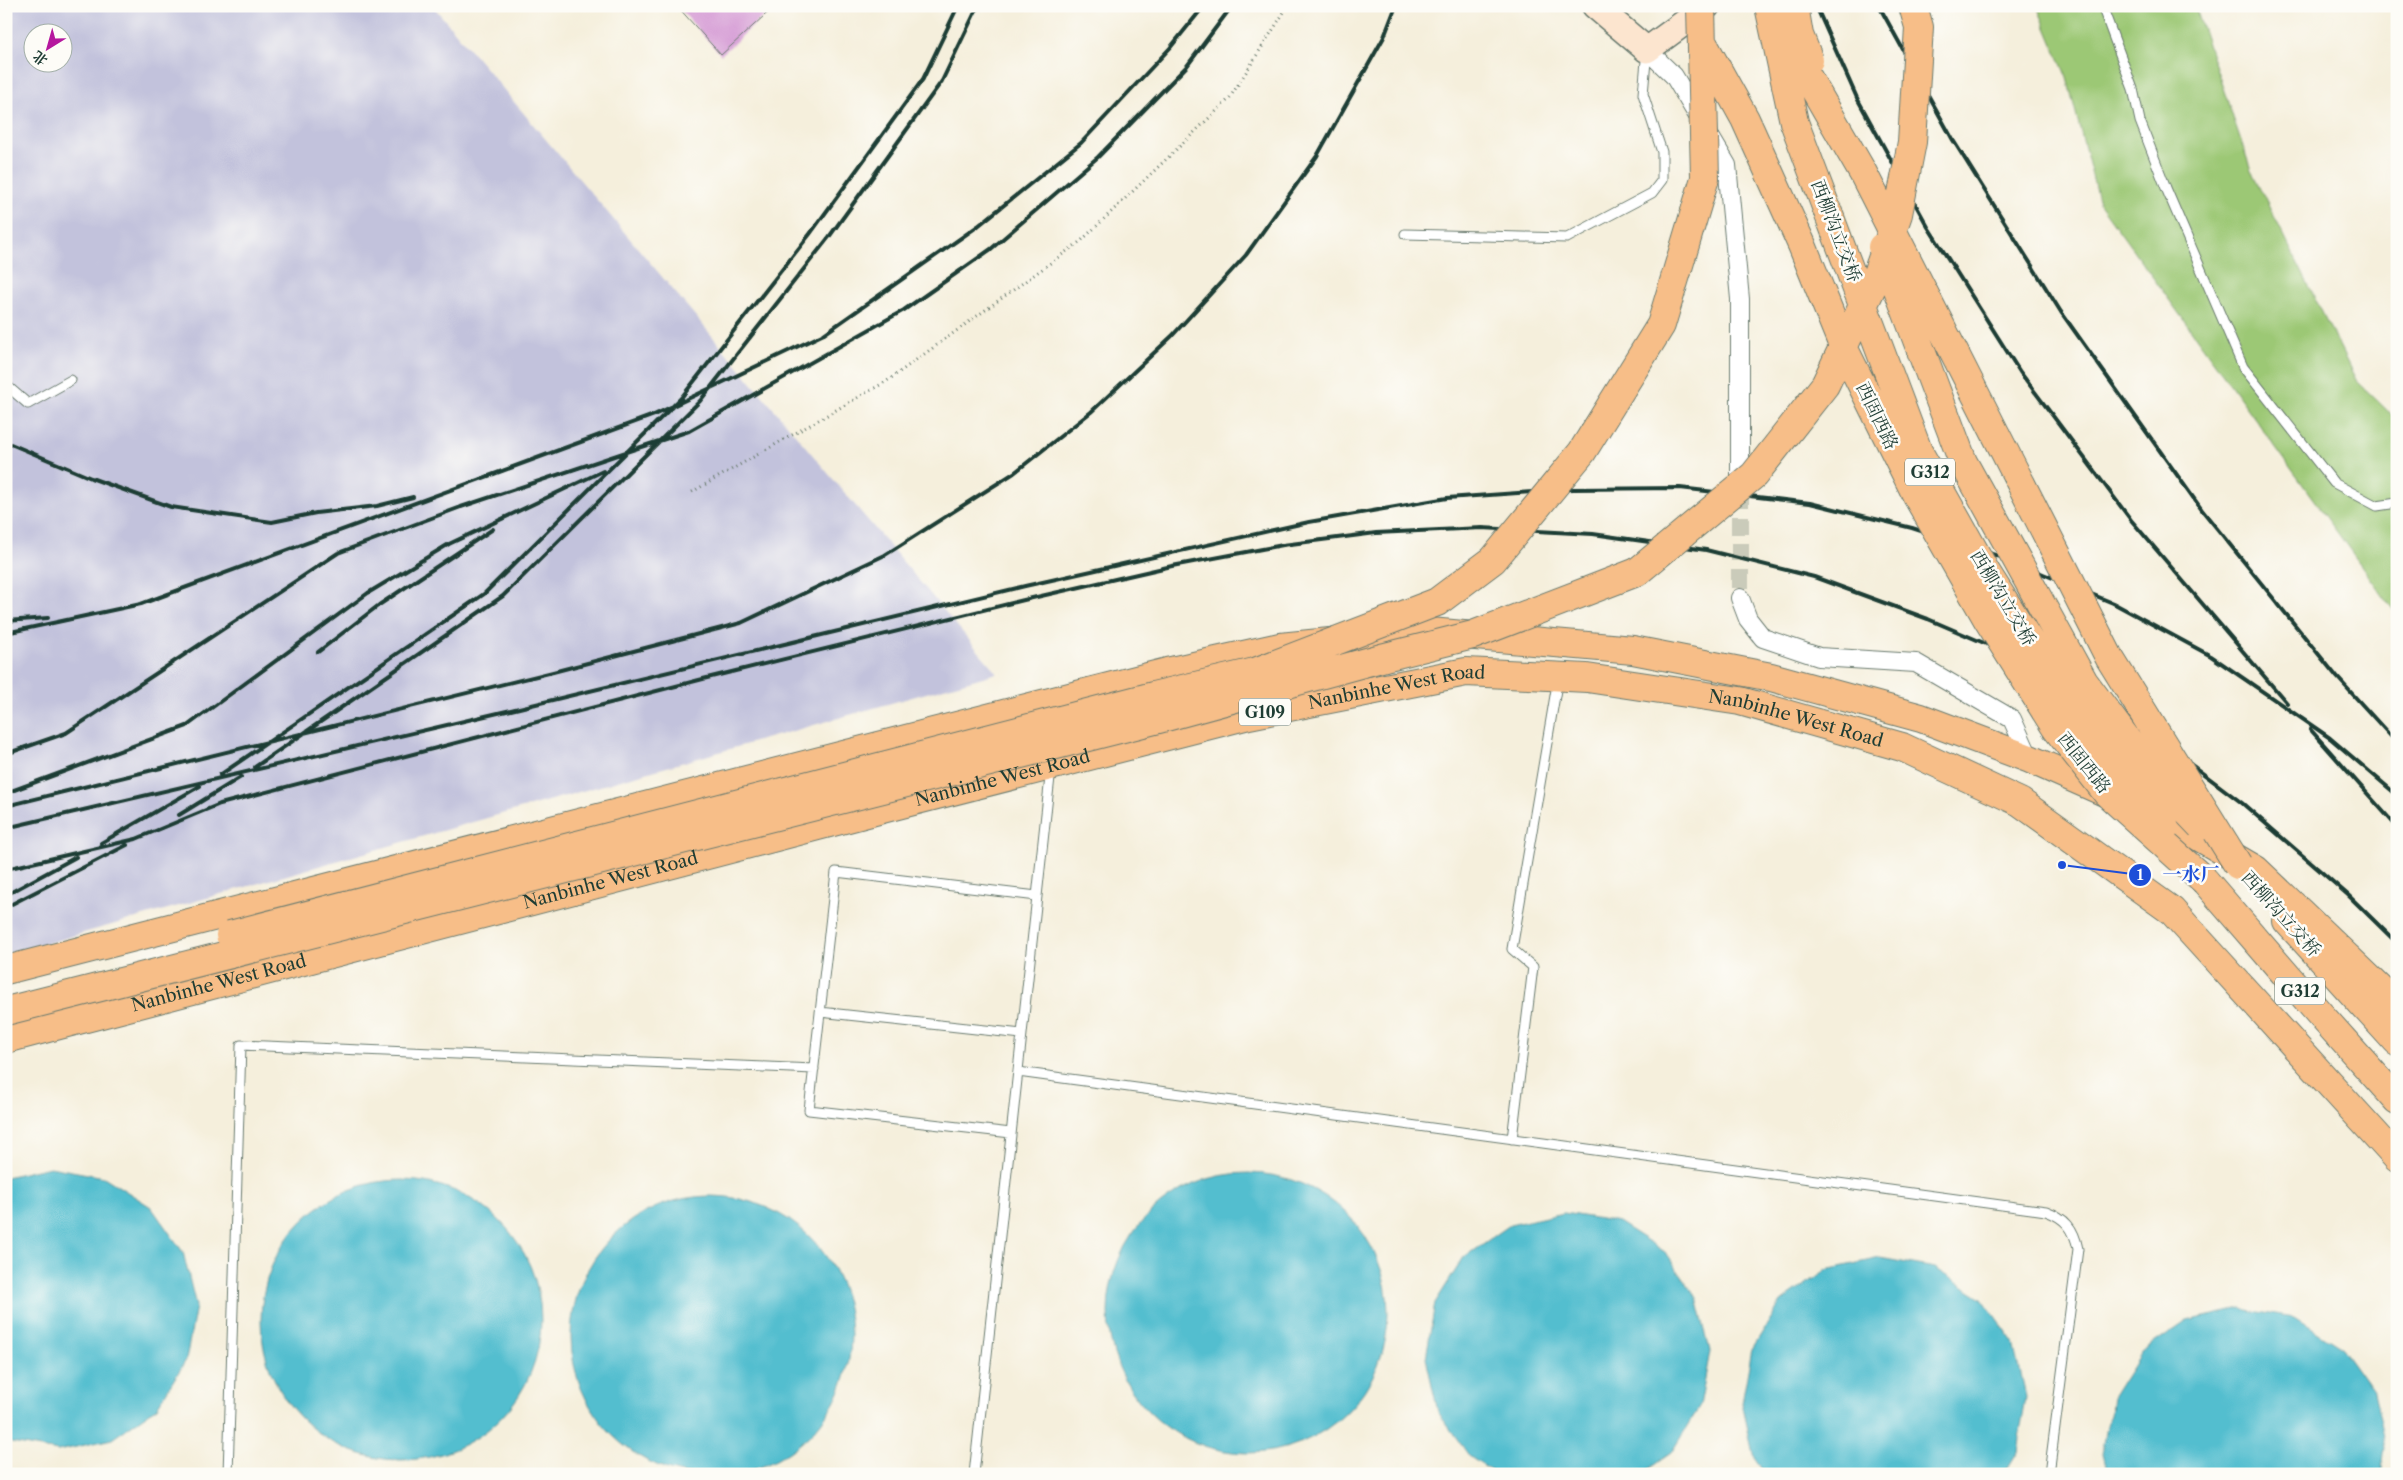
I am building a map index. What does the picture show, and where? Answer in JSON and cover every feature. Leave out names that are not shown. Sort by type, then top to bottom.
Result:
[{"type":"highway","name":"西固西路","points":[[1683,6],[1744,119],[1802,245],[1846,353],[1913,487],[1988,620],[2056,728],[2107,794],[2205,881]]},
{"type":"highway","points":[[6,993],[1154,696],[1255,672],[1437,602],[1494,560],[1582,452],[1662,325],[1705,178],[1700,6]]},
{"type":"highway","points":[[1763,6],[1782,34],[1863,173],[2109,657],[2238,865]]},
{"type":"highway","name":"西柳沟立交桥","points":[[1770,6],[1794,122],[1918,451],[1986,572],[2042,661],[2096,741],[2205,881],[2397,1100]]},
{"type":"highway","name":"西柳沟立交桥","points":[[1794,6],[1799,35],[1963,462],[2084,682],[2158,781],[2238,865],[2397,1042]]},
{"type":"highway","points":[[6,1011],[1150,721],[1473,635],[1637,572],[1754,476],[1825,385],[1873,285],[1898,214],[1912,142],[1919,28],[1913,6]]},
{"type":"highway","name":"Nanbinhe West Road","points":[[6,970],[1167,672],[1280,647],[1430,632],[1633,650],[1771,677],[1921,718],[2030,759],[2179,825],[2256,870],[2397,1004]]},
{"type":"highway","name":"Nanbinhe West Road","points":[[6,1039],[1249,715],[1466,672],[1586,678],[1740,701],[1902,747],[2020,802],[2172,911],[2397,1158]]},
{"type":"street","points":[[1595,6],[1648,50],[1674,76],[1727,165],[1740,299],[1740,490]]},
{"type":"street","points":[[1648,50],[1707,6]]},
{"type":"street","points":[[1740,598],[1748,619],[1763,638],[1819,657],[1916,663],[2012,719],[2030,759]]},
{"type":"lane","points":[[2102,6],[2133,89],[2140,121],[2166,188],[2243,367],[2334,483],[2377,506],[2397,502]]},
{"type":"lane","points":[[1405,234],[1567,238],[1652,193],[1662,180],[1662,152],[1643,94],[1648,50]]},
{"type":"lane","points":[[6,385],[28,404],[71,380]]},
{"type":"lane","points":[[1512,1139],[1533,967],[1512,948],[1558,677]]},
{"type":"lane","points":[[974,1474],[1052,766]]},
{"type":"lane","points":[[1011,1133],[809,1110],[836,872],[1037,896]]},
{"type":"lane","points":[[820,1012],[1022,1034]]},
{"type":"lane","points":[[228,1474],[242,1045],[814,1069]]},
{"type":"lane","points":[[1018,1072],[2046,1210],[2058,1215],[2069,1224],[2076,1236],[2078,1249],[2049,1474]]},
{"type":"path","points":[[692,492],[887,381],[1081,241],[1230,99],[1288,6]]},
{"type":"shaded area","points":[[6,6],[433,6],[997,673],[6,955]]},
{"type":"green space","points":[[2037,6],[2195,6],[2251,170],[2356,380],[2397,420],[2397,615],[2099,203],[2067,78]]},
{"type":"water","points":[[50,1167],[104,1177],[151,1207],[183,1252],[196,1306],[186,1360],[157,1407],[112,1439],[58,1451],[6,1442],[6,1177]]},
{"type":"water","points":[[1248,1173],[1275,1176],[1302,1184],[1326,1196],[1347,1214],[1365,1235],[1377,1259],[1385,1286],[1388,1313],[1385,1340],[1377,1367],[1365,1391],[1347,1412],[1326,1430],[1302,1442],[1275,1450],[1248,1453],[1221,1450],[1194,1442],[1170,1430],[1149,1412],[1131,1391],[1119,1367],[1111,1340],[1108,1313],[1111,1286],[1119,1259],[1131,1235],[1149,1214],[1170,1196],[1194,1184],[1221,1176]]},
{"type":"water","points":[[401,1180],[428,1183],[455,1191],[479,1204],[500,1221],[525,1254],[530,1266],[538,1293],[541,1320],[538,1347],[530,1374],[517,1398],[500,1419],[467,1444],[455,1449],[428,1457],[401,1460],[374,1457],[347,1449],[323,1436],[302,1419],[277,1386],[272,1374],[264,1347],[261,1320],[264,1293],[272,1266],[285,1242],[302,1221],[335,1196],[347,1191],[374,1183]]},
{"type":"water","points":[[711,1196],[738,1199],[765,1207],[789,1220],[810,1237],[835,1270],[840,1282],[848,1309],[851,1336],[848,1363],[840,1390],[827,1414],[810,1435],[777,1460],[765,1465],[738,1473],[711,1476],[684,1473],[657,1465],[633,1452],[612,1435],[587,1402],[582,1390],[574,1363],[571,1336],[574,1309],[582,1282],[595,1258],[612,1237],[645,1212],[657,1207],[684,1199]]},
{"type":"water","points":[[1564,1213],[1618,1222],[1665,1252],[1697,1298],[1710,1351],[1700,1406],[1671,1453],[1641,1474],[1496,1474],[1470,1457],[1438,1412],[1426,1358],[1435,1303],[1464,1257],[1510,1225]]},
{"type":"water","points":[[1880,1258],[1935,1268],[1982,1298],[2014,1343],[2026,1397],[2017,1451],[2003,1474],[1766,1474],[1754,1457],[1742,1403],[1752,1349],[1781,1302],[1826,1270]]},
{"type":"water","points":[[2240,1309],[2295,1318],[2342,1348],[2374,1393],[2386,1447],[2382,1474],[2107,1474],[2102,1454],[2112,1399],[2141,1353],[2187,1321]]},
{"type":"building","points":[[677,6],[775,6],[721,55]]},
{"type":"tunnel","points":[[1740,489],[1740,598]]},
{"type":"railway","points":[[220,775],[484,594],[681,398],[810,234],[923,79],[958,6]]},
{"type":"railway","points":[[255,767],[503,596],[700,401],[829,237],[942,81],[978,6]]},
{"type":"railway","points":[[6,633],[141,604],[654,415],[824,334],[978,226],[1081,143],[1170,48],[1204,6]]},
{"type":"railway","points":[[6,754],[66,733],[338,553],[461,507],[689,431],[904,310],[991,249],[1098,157],[1187,66],[1232,6]]},
{"type":"railway","points":[[6,806],[553,672],[741,623],[885,555],[1014,473],[1091,412],[1172,336],[1246,255],[1317,156],[1384,37],[1396,6]]},
{"type":"railway","points":[[1816,6],[1857,98],[1928,227],[2020,372],[2131,520],[2287,703]]},
{"type":"railway","points":[[1879,6],[1953,140],[2061,312],[2202,510],[2337,677],[2397,743]]},
{"type":"railway","points":[[6,442],[91,478],[171,507],[272,522],[316,513],[377,506],[413,497]]},
{"type":"railway","points":[[6,793],[187,726],[368,593],[449,544],[603,471]]},
{"type":"railway","points":[[6,828],[511,710],[1025,586],[1309,522],[1447,498],[1573,489],[1680,488],[1810,503],[1912,528],[2007,559],[2113,603],[2211,656],[2330,738],[2397,795]]},
{"type":"railway","points":[[6,869],[136,839],[220,804],[703,679],[1028,599],[1172,566],[1283,545],[1376,533],[1482,528],[1593,534],[1706,550],[1814,577],[1928,619],[2033,664],[2144,729],[2242,803],[2348,895],[2397,943]]},
{"type":"railway","points":[[318,652],[379,605],[493,529]]},
{"type":"railway","points":[[6,621],[48,618]]},
{"type":"railway","points":[[2310,729],[2397,827]]},
{"type":"railway","points":[[179,815],[241,777]]},
{"type":"railway","points":[[101,843],[200,786]]},
{"type":"railway","points":[[6,907],[127,845]]},
{"type":"railway","points":[[6,895],[76,857]]},
{"type":"place","name":"一水厂","points":[[2062,865]]}]
